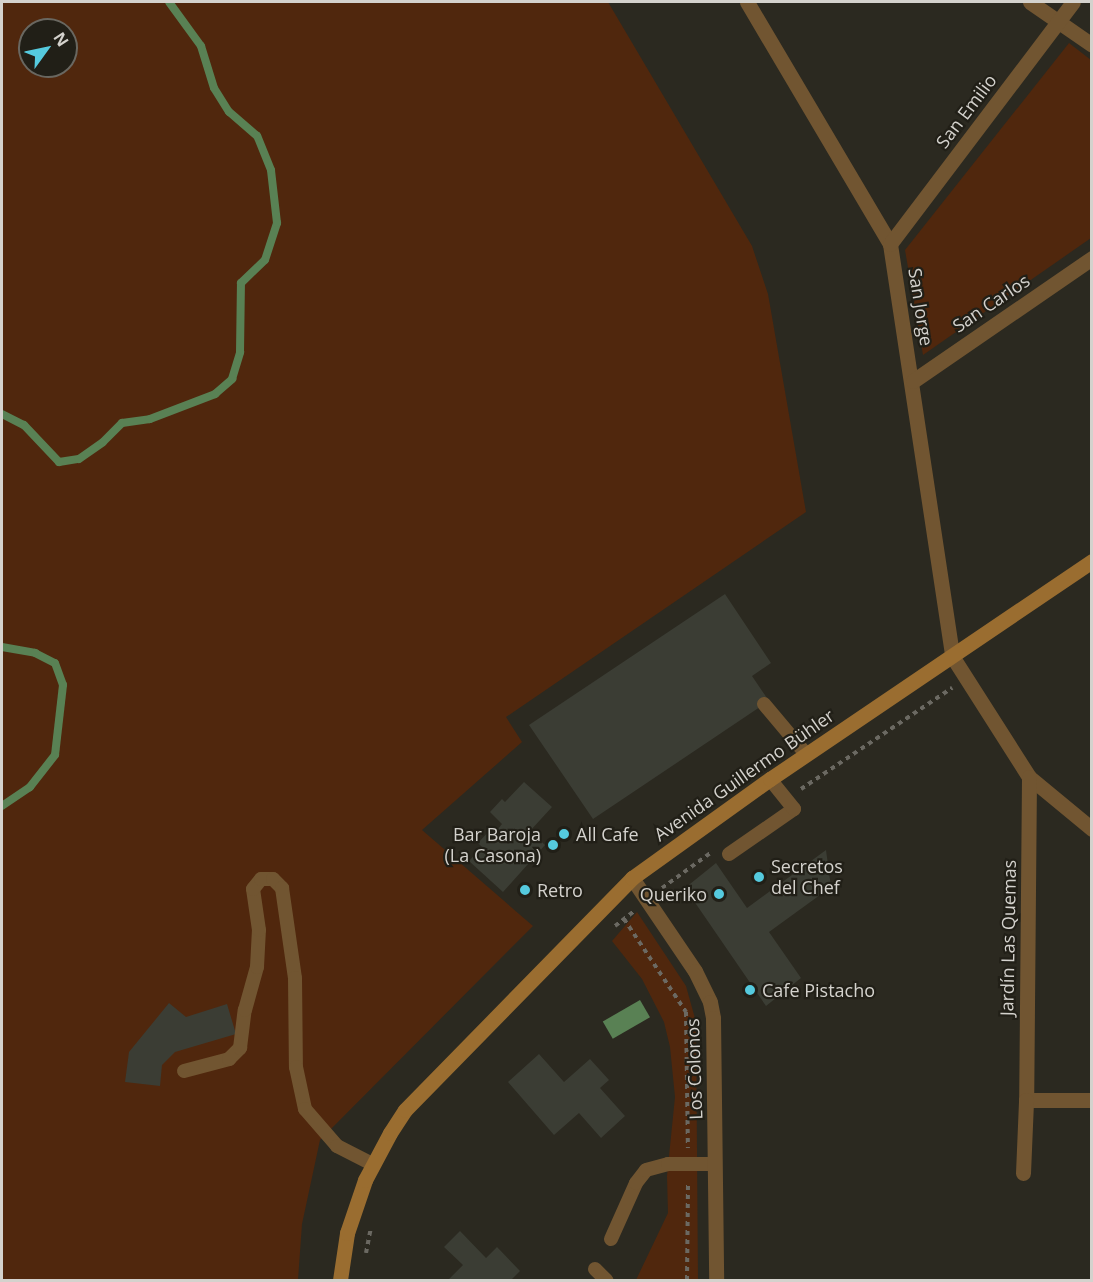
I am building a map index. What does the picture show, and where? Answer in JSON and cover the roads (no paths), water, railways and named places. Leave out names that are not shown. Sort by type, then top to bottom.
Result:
[{"type":"main road","name":"Avenida Guillermo Bühler","points":[[340,1281],[347,1233],[372,1164],[405,1110],[632,878],[806,754],[1092,561]]},
{"type":"street","name":"San Jorge","points":[[747,2],[890,244],[913,381],[952,656]]},
{"type":"street","points":[[1030,2],[1092,45]]},
{"type":"street","name":"San Emilio","points":[[890,244],[1072,2]]},
{"type":"street","name":"San Carlos","points":[[913,381],[1092,258]]},
{"type":"street","points":[[952,656],[1029,777],[1092,829]]},
{"type":"street","name":"Jardín Las Quemas","points":[[1023,1173],[1026,1100],[1029,777]]},
{"type":"street","name":"Los Colonos","points":[[632,878],[695,971],[710,1002],[715,1034],[716,1281]]},
{"type":"street","points":[[1026,1100],[1092,1100]]},
{"type":"lane","points":[[764,704],[806,754]]},
{"type":"lane","points":[[725,849],[794,809],[770,779]]},
{"type":"lane","points":[[184,1071],[229,1059],[240,1048],[245,1010],[257,967],[259,930],[253,889],[261,879],[273,879],[282,888],[295,978],[296,1067],[305,1109],[337,1146],[372,1164]]},
{"type":"lane","points":[[611,1239],[640,1176],[659,1165],[715,1164]]},
{"type":"lane","points":[[595,1269],[606,1281]]},
{"type":"waterway","points":[[2,414],[24,425],[59,462],[79,459],[103,442],[122,423],[150,419],[215,394],[232,379],[240,352],[241,283],[265,260],[277,223],[271,170],[257,136],[229,112],[214,88],[201,46],[169,2]]},
{"type":"waterway","points":[[2,647],[35,653],[55,663],[63,685],[55,755],[30,787],[2,806]]},
{"type":"place","name":"All Cafe","points":[[564,834]]},
{"type":"place","name":"Bar Baroja (La Casona)","points":[[553,845]]},
{"type":"place","name":"Secretos del Chef","points":[[759,877]]},
{"type":"place","name":"Retro","points":[[525,890]]},
{"type":"place","name":"Queriko","points":[[719,894]]},
{"type":"place","name":"Cafe Pistacho","points":[[750,990]]}]
